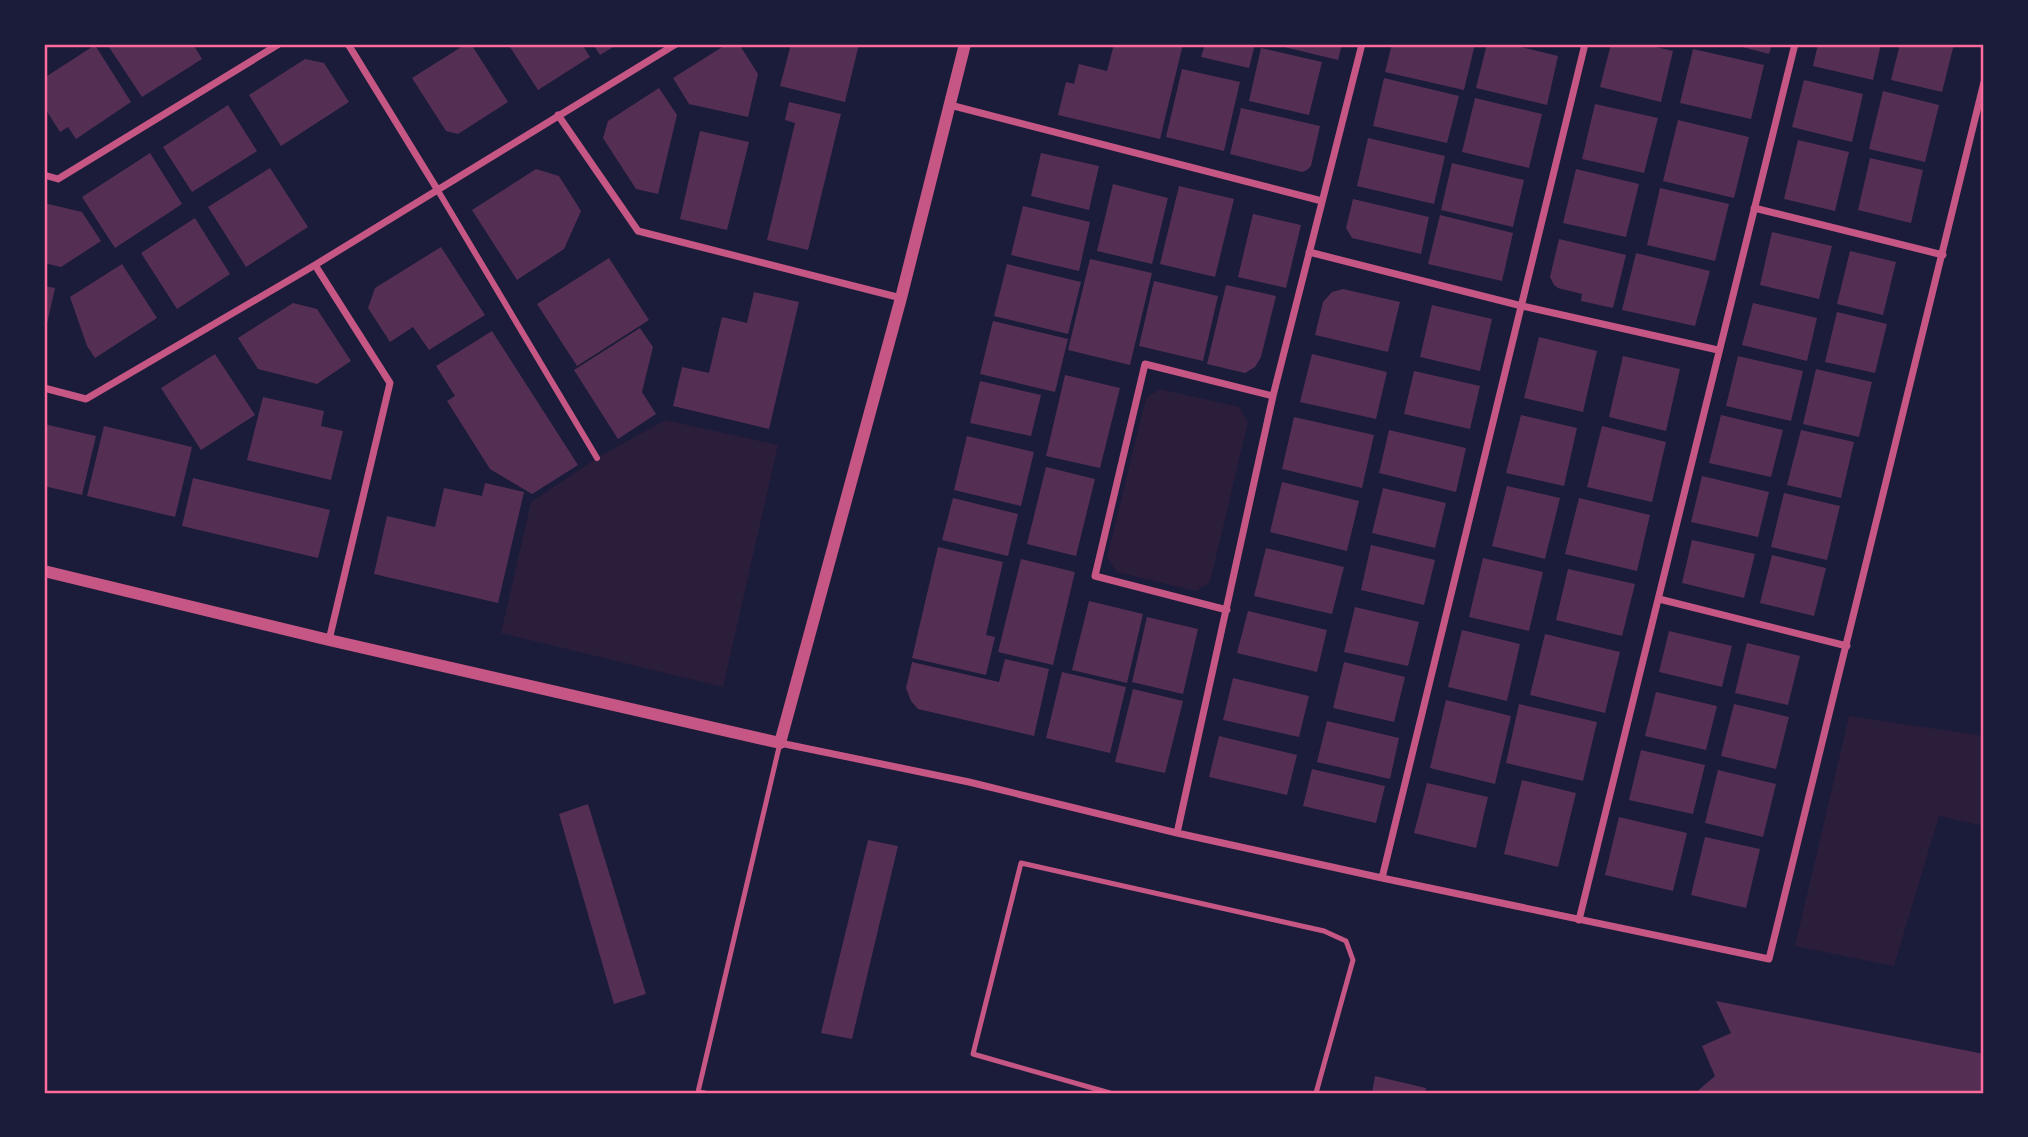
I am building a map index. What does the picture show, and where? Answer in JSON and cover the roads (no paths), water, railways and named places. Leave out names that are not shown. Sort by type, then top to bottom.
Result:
[{"type":"street","points":[[44,175],[58,179],[279,44]]},
{"type":"street","points":[[348,44],[597,458]]},
{"type":"street","points":[[44,388],[86,399],[315,265],[676,44]]},
{"type":"street","points":[[780,743],[901,298],[965,44]]},
{"type":"street","points":[[1177,833],[1273,396],[1362,44]]},
{"type":"street","points":[[1382,878],[1585,44]]},
{"type":"street","points":[[1579,920],[1795,44]]},
{"type":"street","points":[[44,571],[329,640],[780,743],[969,782],[1177,833],[1769,959],[1984,82]]},
{"type":"street","points":[[950,105],[1322,201]]},
{"type":"street","points":[[558,115],[638,231],[901,298]]},
{"type":"street","points":[[1754,208],[1942,255]]},
{"type":"street","points":[[1308,252],[1522,306],[1718,350]]},
{"type":"street","points":[[315,265],[390,383],[329,640]]},
{"type":"street","points":[[1227,610],[1095,576],[1145,364],[1273,396]]},
{"type":"street","points":[[1659,599],[1847,646]]},
{"type":"lane","points":[[700,1093],[780,743]]},
{"type":"lane","points":[[1110,1093],[973,1054],[1021,863],[1324,931],[1346,941],[1353,960],[1316,1093]]}]
